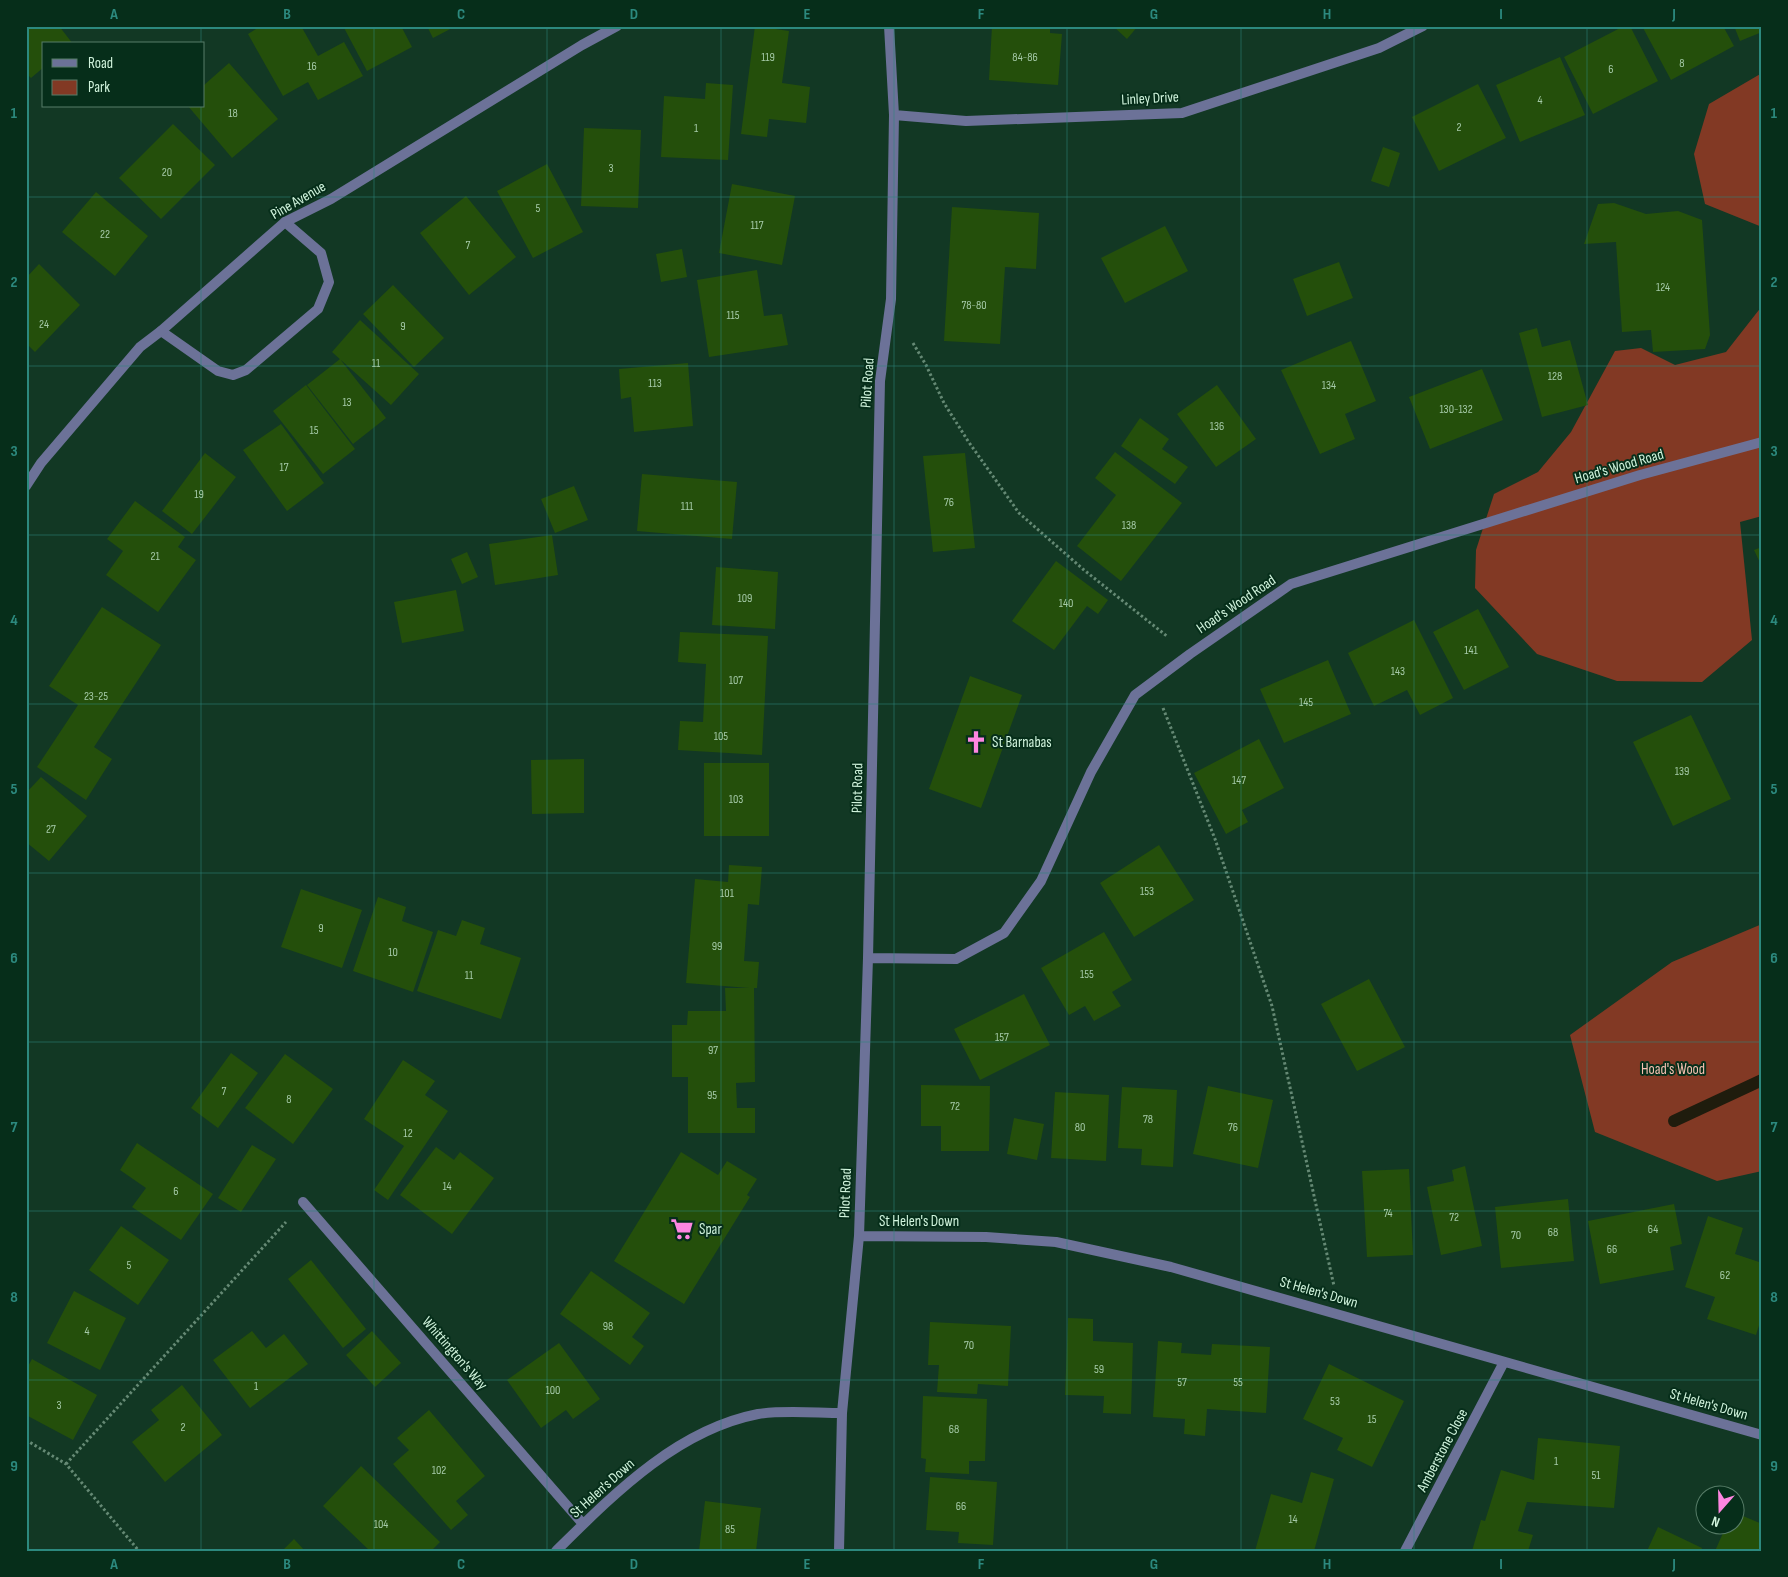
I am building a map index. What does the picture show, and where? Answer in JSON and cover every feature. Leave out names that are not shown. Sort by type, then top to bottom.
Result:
[{"type":"street","name":"Pine Avenue","points":[[26,486],[41,463],[140,347],[161,331],[285,222],[331,199],[582,45],[617,26]]},
{"type":"street","name":"Pilot Road","points":[[839,1551],[842,1413],[859,1236],[868,958],[880,381],[890,299],[894,115],[888,26]]},
{"type":"street","name":"Linley Drive","points":[[894,115],[966,121],[1182,113],[1379,48],[1424,26]]},
{"type":"street","points":[[161,331],[218,371],[233,375],[246,370],[318,309],[329,282],[321,253],[285,222]]},
{"type":"street","name":"Hoad's Wood Road","points":[[868,958],[956,959],[1004,933],[1041,881],[1091,772],[1135,695],[1190,654],[1291,584],[1640,475],[1762,442]]},
{"type":"street","name":"Whittington's Way","points":[[303,1202],[583,1524]]},
{"type":"street","name":"St Helen's Down","points":[[859,1236],[986,1237],[1056,1242],[1171,1267],[1722,1422],[1762,1435]]},
{"type":"street","name":"Amberstone Close","points":[[1406,1551],[1504,1362]]},
{"type":"street","name":"St Helen's Down","points":[[556,1551],[583,1524],[647,1468],[703,1431],[758,1414],[842,1413]]},
{"type":"path","points":[[911,340],[926,365],[944,403],[1018,513],[1114,595],[1190,654]]},
{"type":"path","points":[[1152,682],[1215,839],[1272,1006],[1340,1314]]},
{"type":"path","points":[[66,1464],[303,1202]]},
{"type":"path","points":[[26,1440],[66,1464],[139,1551]]},
{"type":"green space","points":[[1762,73],[1762,227],[1705,204],[1694,154],[1709,104]]},
{"type":"green space","points":[[1762,306],[1762,516],[1740,522],[1752,640],[1702,682],[1617,681],[1537,654],[1475,588],[1476,550],[1494,494],[1538,472],[1571,432],[1615,351],[1641,348],[1675,365],[1726,352]]},
{"type":"green space","name":"Hoad's Wood","points":[[1762,924],[1762,1171],[1717,1181],[1595,1132],[1570,1035],[1672,962]]},
{"type":"building","points":[[26,26],[59,26],[71,42],[42,42],[42,69],[31,78],[26,73]]},
{"type":"building","points":[[261,26],[301,26],[318,56],[344,42],[363,76],[318,100],[308,82],[283,96],[248,34]]},
{"type":"building","points":[[343,26],[401,26],[412,47],[367,71]]},
{"type":"building","points":[[427,26],[456,26],[433,38]]},
{"type":"building","points":[[755,26],[789,31],[782,83],[810,87],[806,123],[769,119],[767,137],[741,134]]},
{"type":"building","points":[[992,26],[1050,26],[1050,33],[1062,34],[1058,85],[989,80]]},
{"type":"building","points":[[1113,26],[1138,26],[1127,39]]},
{"type":"building","points":[[1624,26],[1630,26],[1658,81],[1593,114],[1564,57]]},
{"type":"building","points":[[1642,26],[1723,26],[1734,46],[1671,80]]},
{"type":"building","points":[[1734,26],[1762,26],[1762,32],[1740,41]]},
{"type":"building","points":[[1560,57],[1585,115],[1520,142],[1496,85]]},
{"type":"building","points":[[229,63],[278,119],[232,158],[190,108],[205,108],[205,84]]},
{"type":"building","points":[[706,83],[733,85],[728,160],[661,157],[664,96],[705,99]]},
{"type":"building","points":[[1478,84],[1506,138],[1439,171],[1412,117]]},
{"type":"building","points":[[173,124],[215,165],[161,219],[119,178]]},
{"type":"building","points":[[584,128],[641,130],[638,208],[581,206]]},
{"type":"building","points":[[1383,147],[1400,153],[1389,187],[1371,181]]},
{"type":"building","points":[[547,164],[583,232],[533,258],[497,191]]},
{"type":"building","points":[[732,184],[795,196],[782,265],[719,253]]},
{"type":"building","points":[[96,192],[148,236],[115,276],[62,232]]},
{"type":"building","points":[[466,196],[516,257],[469,295],[420,233]]},
{"type":"building","points":[[1614,203],[1646,214],[1678,211],[1702,220],[1710,335],[1705,349],[1653,352],[1651,330],[1622,332],[1616,242],[1584,244],[1598,204]]},
{"type":"building","points":[[952,207],[1039,213],[1036,269],[1005,267],[1000,344],[944,341]]},
{"type":"building","points":[[1165,226],[1188,271],[1125,303],[1101,258]]},
{"type":"building","points":[[682,249],[687,277],[661,282],[656,254]]},
{"type":"building","points":[[1339,262],[1353,298],[1307,316],[1293,279]]},
{"type":"building","points":[[39,264],[80,305],[35,352],[26,343],[26,278]]},
{"type":"building","points":[[757,270],[764,316],[782,314],[788,345],[709,357],[697,280]]},
{"type":"building","points":[[393,285],[444,338],[414,367],[363,314]]},
{"type":"building","points":[[360,320],[419,374],[391,405],[332,352]]},
{"type":"building","points":[[1537,328],[1542,347],[1570,340],[1588,405],[1542,417],[1519,333]]},
{"type":"building","points":[[1351,341],[1376,401],[1345,414],[1355,439],[1320,454],[1281,370]]},
{"type":"building","points":[[340,359],[386,418],[353,444],[307,385]]},
{"type":"building","points":[[688,363],[693,426],[634,432],[631,397],[621,399],[619,369]]},
{"type":"building","points":[[1482,369],[1503,420],[1430,449],[1409,397]]},
{"type":"building","points":[[306,385],[355,449],[323,474],[273,411]]},
{"type":"building","points":[[1217,385],[1256,439],[1216,467],[1177,414]]},
{"type":"building","points":[[1140,418],[1169,439],[1162,449],[1188,467],[1175,484],[1121,446]]},
{"type":"building","points":[[281,424],[324,483],[287,511],[243,450]]},
{"type":"building","points":[[1115,452],[1182,503],[1121,581],[1077,546],[1116,495],[1095,478]]},
{"type":"building","points":[[205,453],[236,477],[192,534],[162,511]]},
{"type":"building","points":[[965,453],[975,548],[933,552],[923,456]]},
{"type":"building","points":[[642,474],[737,482],[732,539],[637,531]]},
{"type":"building","points":[[574,486],[588,520],[555,533],[541,499]]},
{"type":"building","points":[[135,501],[185,537],[178,547],[196,560],[158,612],[106,575],[123,551],[107,539]]},
{"type":"building","points":[[552,535],[558,575],[495,585],[489,544]]},
{"type":"building","points":[[1762,547],[1762,567],[1754,550]]},
{"type":"building","points":[[467,552],[478,577],[462,584],[451,559]]},
{"type":"building","points":[[1056,561],[1108,600],[1098,614],[1087,606],[1054,650],[1012,621]]},
{"type":"building","points":[[716,567],[778,572],[775,629],[712,625]]},
{"type":"building","points":[[456,590],[464,631],[402,643],[394,602]]},
{"type":"building","points":[[102,607],[161,645],[94,747],[112,759],[86,800],[37,767],[78,705],[49,686]]},
{"type":"building","points":[[1478,609],[1509,667],[1464,690],[1433,632]]},
{"type":"building","points":[[1414,620],[1453,698],[1420,715],[1407,690],[1374,706],[1348,653]]},
{"type":"building","points":[[680,632],[768,636],[762,755],[678,750],[680,721],[703,722],[706,664],[678,662]]},
{"type":"building","points":[[1328,660],[1351,714],[1284,743],[1260,689]]},
{"type":"building","name":"St Barnabas","points":[[970,676],[1022,695],[981,808],[929,789]]},
{"type":"building","points":[[1691,715],[1731,799],[1673,826],[1633,742]]},
{"type":"building","points":[[1259,739],[1284,788],[1242,810],[1248,822],[1226,834],[1194,773]]},
{"type":"building","points":[[584,759],[584,813],[532,814],[531,760]]},
{"type":"building","points":[[704,763],[769,763],[769,836],[704,836]]},
{"type":"building","points":[[41,777],[87,816],[49,861],[26,842],[26,793]]},
{"type":"building","points":[[1159,845],[1194,900],[1134,937],[1100,883]]},
{"type":"building","points":[[729,865],[762,867],[759,905],[748,904],[744,961],[759,962],[757,988],[754,988],[755,1082],[736,1083],[737,1108],[755,1108],[755,1133],[688,1133],[688,1077],[672,1077],[672,1025],[687,1025],[688,1011],[726,1011],[725,988],[749,988],[686,983],[695,879],[728,882]]},
{"type":"building","points":[[301,889],[362,910],[342,968],[281,947]]},
{"type":"building","points":[[378,897],[406,907],[402,921],[433,932],[413,992],[353,971]]},
{"type":"building","points":[[462,920],[485,928],[480,944],[521,958],[501,1019],[417,991],[438,930],[456,936]]},
{"type":"building","points":[[1104,932],[1132,980],[1112,992],[1121,1006],[1094,1021],[1085,1006],[1069,1015],[1041,968]]},
{"type":"building","points":[[1369,979],[1405,1047],[1357,1071],[1321,1004]]},
{"type":"building","points":[[1024,994],[1050,1045],[980,1080],[954,1029]]},
{"type":"building","points":[[231,1053],[258,1073],[218,1128],[191,1108]]},
{"type":"building","points":[[285,1054],[333,1089],[293,1144],[245,1108]]},
{"type":"building","points":[[403,1060],[435,1081],[425,1095],[448,1111],[388,1200],[374,1190],[404,1146],[364,1119]]},
{"type":"building","points":[[921,1085],[990,1086],[989,1151],[941,1151],[941,1126],[921,1126]]},
{"type":"building","points":[[1208,1086],[1273,1100],[1258,1168],[1193,1154]]},
{"type":"building","points":[[1122,1087],[1177,1090],[1173,1167],[1141,1165],[1142,1149],[1118,1148]]},
{"type":"building","points":[[1055,1092],[1109,1095],[1106,1161],[1051,1158]]},
{"type":"building","points":[[1014,1118],[1044,1124],[1037,1160],[1007,1154]]},
{"type":"building","points":[[137,1143],[213,1194],[181,1240],[132,1207],[146,1188],[120,1170]]},
{"type":"building","points":[[252,1145],[276,1159],[241,1212],[218,1198]]},
{"type":"building","points":[[436,1147],[454,1160],[460,1152],[494,1178],[452,1234],[400,1195]]},
{"type":"building","name":"Spar","points":[[681,1152],[718,1175],[727,1161],[757,1179],[747,1195],[750,1197],[684,1304],[614,1261]]},
{"type":"building","points":[[1465,1166],[1482,1246],[1441,1255],[1427,1187],[1454,1181],[1452,1170]]},
{"type":"building","points":[[1409,1169],[1413,1255],[1367,1257],[1362,1171]]},
{"type":"building","points":[[1568,1199],[1574,1261],[1501,1268],[1495,1207]]},
{"type":"building","points":[[1674,1204],[1682,1244],[1670,1247],[1674,1270],[1600,1284],[1588,1221]]},
{"type":"building","points":[[1708,1216],[1743,1228],[1735,1254],[1762,1263],[1762,1316],[1756,1335],[1707,1319],[1715,1297],[1685,1287]]},
{"type":"building","points":[[121,1226],[169,1260],[138,1305],[89,1270]]},
{"type":"building","points":[[311,1260],[366,1329],[343,1348],[288,1279]]},
{"type":"building","points":[[591,1271],[650,1313],[632,1337],[644,1346],[630,1365],[560,1314]]},
{"type":"building","points":[[74,1291],[126,1318],[100,1370],[47,1343]]},
{"type":"building","points":[[1068,1318],[1093,1319],[1093,1341],[1133,1343],[1131,1414],[1103,1413],[1104,1396],[1065,1395]]},
{"type":"building","points":[[930,1322],[1011,1326],[1008,1386],[978,1384],[977,1394],[937,1392],[939,1365],[928,1365]]},
{"type":"building","points":[[252,1331],[266,1348],[284,1334],[308,1364],[250,1408],[213,1360]]},
{"type":"building","points":[[372,1331],[401,1363],[375,1387],[346,1355]]},
{"type":"building","points":[[1158,1341],[1182,1343],[1181,1353],[1211,1355],[1212,1344],[1270,1347],[1266,1413],[1207,1409],[1205,1436],[1184,1434],[1185,1419],[1153,1417]]},
{"type":"building","points":[[559,1343],[600,1399],[573,1419],[566,1410],[541,1428],[507,1380]]},
{"type":"building","points":[[32,1359],[97,1395],[73,1440],[26,1415],[26,1370]]},
{"type":"building","points":[[1329,1364],[1404,1401],[1372,1467],[1337,1450],[1343,1438],[1303,1419]]},
{"type":"building","points":[[182,1385],[222,1435],[165,1482],[132,1442],[159,1420],[151,1410]]},
{"type":"building","points":[[923,1396],[987,1399],[985,1461],[969,1461],[969,1474],[925,1472],[926,1459],[921,1458]]},
{"type":"building","points":[[429,1410],[485,1476],[456,1501],[468,1515],[451,1530],[393,1464],[409,1450],[397,1438]]},
{"type":"building","points":[[1538,1438],[1620,1446],[1614,1508],[1527,1502],[1518,1531],[1533,1535],[1528,1551],[1472,1551],[1481,1520],[1485,1521],[1501,1470],[1534,1480]]},
{"type":"building","points":[[361,1466],[440,1542],[431,1551],[370,1551],[323,1506]]},
{"type":"building","points":[[1311,1472],[1334,1479],[1314,1551],[1255,1551],[1271,1494],[1302,1503]]},
{"type":"building","points":[[930,1477],[997,1482],[993,1545],[958,1543],[959,1532],[926,1530]]},
{"type":"building","points":[[705,1501],[761,1508],[756,1551],[699,1551]]},
{"type":"building","points":[[1746,1517],[1762,1524],[1762,1551],[1715,1551],[1723,1534],[1746,1534]]},
{"type":"building","points":[[1658,1527],[1702,1548],[1701,1551],[1647,1551]]},
{"type":"building","points":[[294,1539],[305,1551],[282,1551]]},
{"type":"waterway","points":[[1674,1121],[1762,1080]]},
{"type":"place","name":"St Barnabas","points":[[976,742]]},
{"type":"place","name":"Spar","points":[[682,1229]]}]
